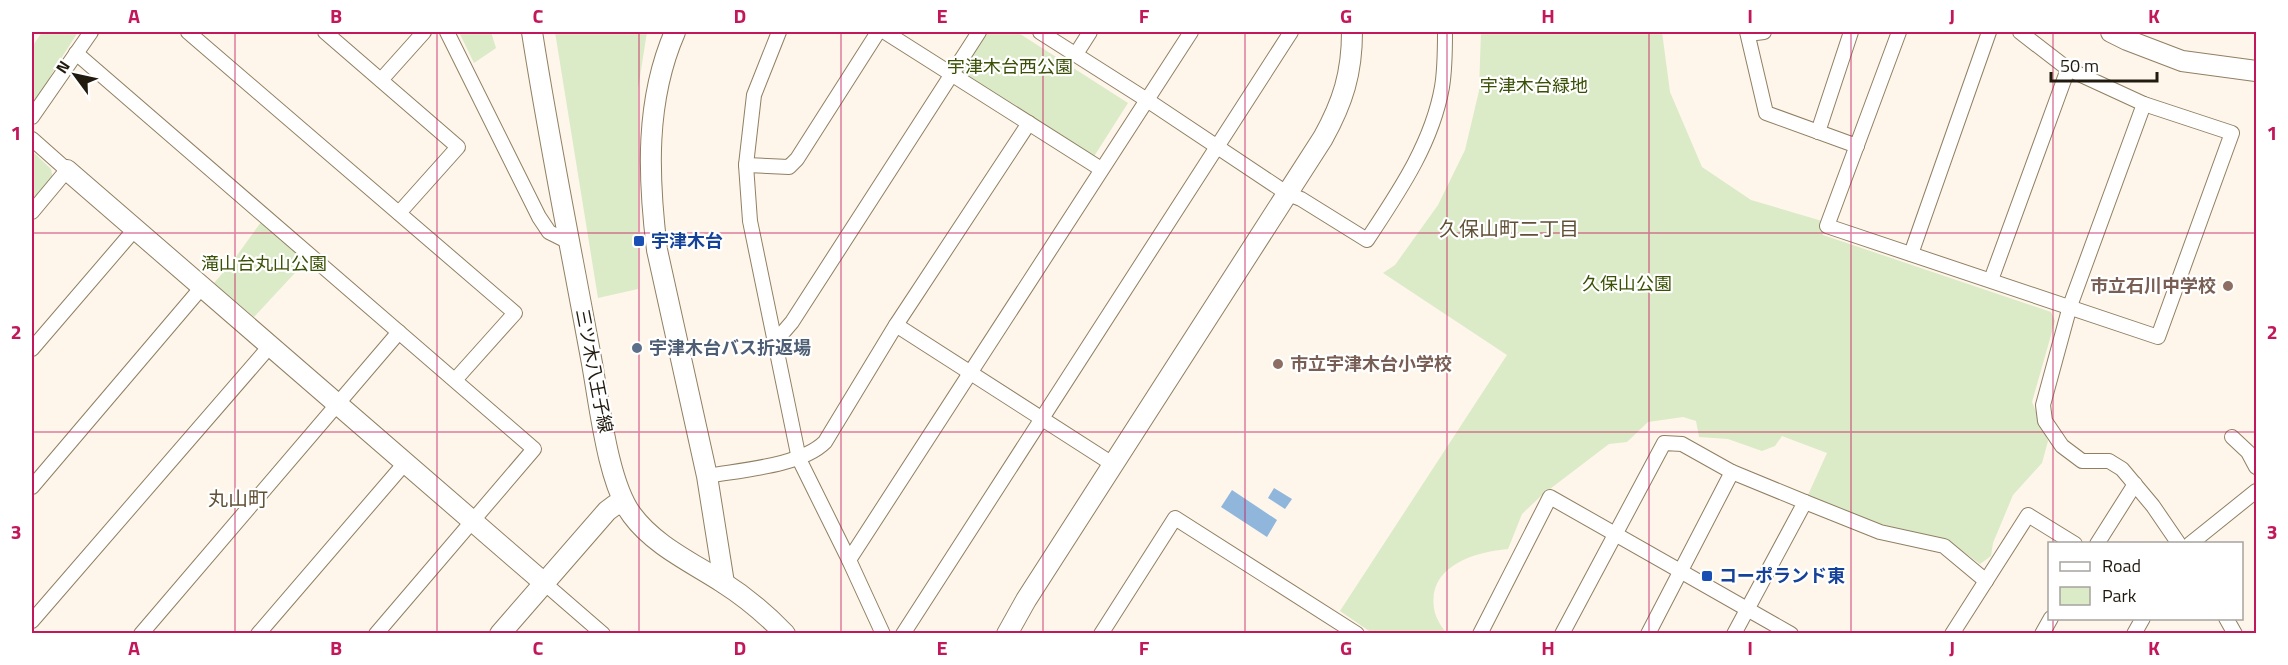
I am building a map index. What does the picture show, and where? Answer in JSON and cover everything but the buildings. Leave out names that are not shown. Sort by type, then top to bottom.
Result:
[{"type":"street","points":[[32,117],[91,32]]},
{"type":"street","points":[[188,32],[515,313],[455,380]]},
{"type":"street","points":[[325,32],[458,147],[399,213]]},
{"type":"street","points":[[381,80],[424,32]]},
{"type":"street","points":[[447,32],[539,217],[549,232],[570,242]]},
{"type":"street","name":"三ツ木八王子線","points":[[532,32],[613,471],[624,504],[645,531],[724,583],[785,633]]},
{"type":"street","points":[[675,32],[661,78],[652,121],[650,157],[653,213],[657,250],[707,476],[724,583]]},
{"type":"street","points":[[779,32],[754,95],[746,165],[750,221],[799,459],[883,633]]},
{"type":"street","points":[[746,165],[789,167],[797,159],[878,32]]},
{"type":"street","points":[[885,32],[1101,170]]},
{"type":"street","points":[[774,343],[792,322],[980,32]]},
{"type":"street","points":[[1040,32],[1288,194],[1301,199],[1366,240],[1405,182],[1427,136],[1441,89],[1445,32]]},
{"type":"street","points":[[1076,54],[1090,32]]},
{"type":"street","points":[[849,560],[1191,32]]},
{"type":"street","points":[[903,633],[1291,32]]},
{"type":"street","points":[[1007,633],[1288,194],[1336,114],[1346,88],[1352,52],[1352,32]]},
{"type":"street","points":[[1764,32],[1747,33],[1766,113],[1857,146]]},
{"type":"street","points":[[1818,132],[1851,32]]},
{"type":"street","points":[[1899,32],[1827,226],[2158,337],[2232,133],[2144,104],[2068,69],[2020,32]]},
{"type":"street","points":[[1911,254],[1989,32]]},
{"type":"street","points":[[2111,32],[2182,61],[2256,71]]},
{"type":"street","points":[[76,53],[534,449],[376,633]]},
{"type":"street","points":[[1991,280],[2068,69]]},
{"type":"street","points":[[2144,104],[2070,306],[2043,405],[2045,421],[2062,446],[2082,461],[2109,461],[2122,469],[2178,542]]},
{"type":"street","points":[[707,476],[799,459],[815,451],[825,442],[896,325],[1029,123]]},
{"type":"street","points":[[32,139],[603,633]]},
{"type":"street","points":[[32,212],[67,170]]},
{"type":"street","points":[[32,349],[135,229]]},
{"type":"street","points":[[32,487],[202,287]]},
{"type":"street","points":[[896,325],[1114,465]]},
{"type":"street","points":[[141,633],[399,332]]},
{"type":"street","points":[[32,621],[270,346]]},
{"type":"street","points":[[2232,437],[2248,452],[2256,467]]},
{"type":"street","points":[[1562,633],[1664,442],[1682,444],[1732,472],[1880,532],[1944,546],[1986,581]]},
{"type":"street","points":[[258,633],[405,463]]},
{"type":"street","points":[[1648,633],[1732,472]]},
{"type":"street","points":[[2098,542],[2135,484]]},
{"type":"street","points":[[2191,542],[2256,491]]},
{"type":"street","points":[[1480,633],[1550,497],[1791,633]]},
{"type":"street","points":[[1734,633],[1805,502]]},
{"type":"street","points":[[500,633],[607,511],[615,505],[624,504]]},
{"type":"street","points":[[1952,633],[2028,515],[2073,542]]},
{"type":"street","points":[[1101,633],[1175,518],[1357,633]]},
{"type":"street","points":[[2042,633],[2050,620]]},
{"type":"street","points":[[2134,633],[2142,620]]},
{"type":"street","points":[[2227,620],[2235,633]]},
{"type":"green space","points":[[42,32],[78,32],[32,110],[32,47]]},
{"type":"green space","points":[[459,32],[491,32],[496,48],[474,63]]},
{"type":"green space","points":[[555,32],[647,32],[638,89],[638,289],[598,298]]},
{"type":"green space","name":"宇津木台西公園","points":[[987,32],[1017,32],[1128,103],[1093,158],[959,74]]},
{"type":"green space","name":"久保山公園","points":[[1481,32],[1662,32],[1670,92],[1702,167],[1751,200],[1822,221],[1823,235],[2051,312],[2055,321],[2032,402],[2048,441],[2042,463],[2013,495],[1993,543],[1991,556],[1980,564],[1947,540],[1879,525],[1808,495],[1827,453],[1782,436],[1775,446],[1762,451],[1728,439],[1699,437],[1696,421],[1683,417],[1648,422],[1627,442],[1609,444],[1542,495],[1522,514],[1508,549],[1466,559],[1454,565],[1444,574],[1437,584],[1434,597],[1436,616],[1446,633],[1372,633],[1340,611],[1507,355],[1383,273],[1395,265],[1438,205],[1465,150],[1479,91]]},
{"type":"green space","points":[[34,153],[51,169],[53,179],[32,203],[32,156]]},
{"type":"green space","name":"滝山台丸山公園","points":[[261,222],[306,261],[254,317],[214,283]]},
{"type":"water","points":[[1274,488],[1292,499],[1285,509],[1268,498]]},
{"type":"water","points":[[1232,490],[1277,520],[1267,537],[1221,507]]},
{"type":"place","name":"宇津木台","points":[[639,241]]},
{"type":"place","name":"市立石川中学校","points":[[2228,286]]},
{"type":"place","name":"宇津木台バス折返場","points":[[637,348]]},
{"type":"place","name":"市立宇津木台小学校","points":[[1278,364]]},
{"type":"place","name":"コーポランド東","points":[[1707,576]]},
{"type":"district","name":"久保山町二丁目","points":[[1509,229]]},
{"type":"district","name":"丸山町","points":[[238,499]]},
{"type":"park label","name":"宇津木台緑地","points":[[1534,86]]}]
